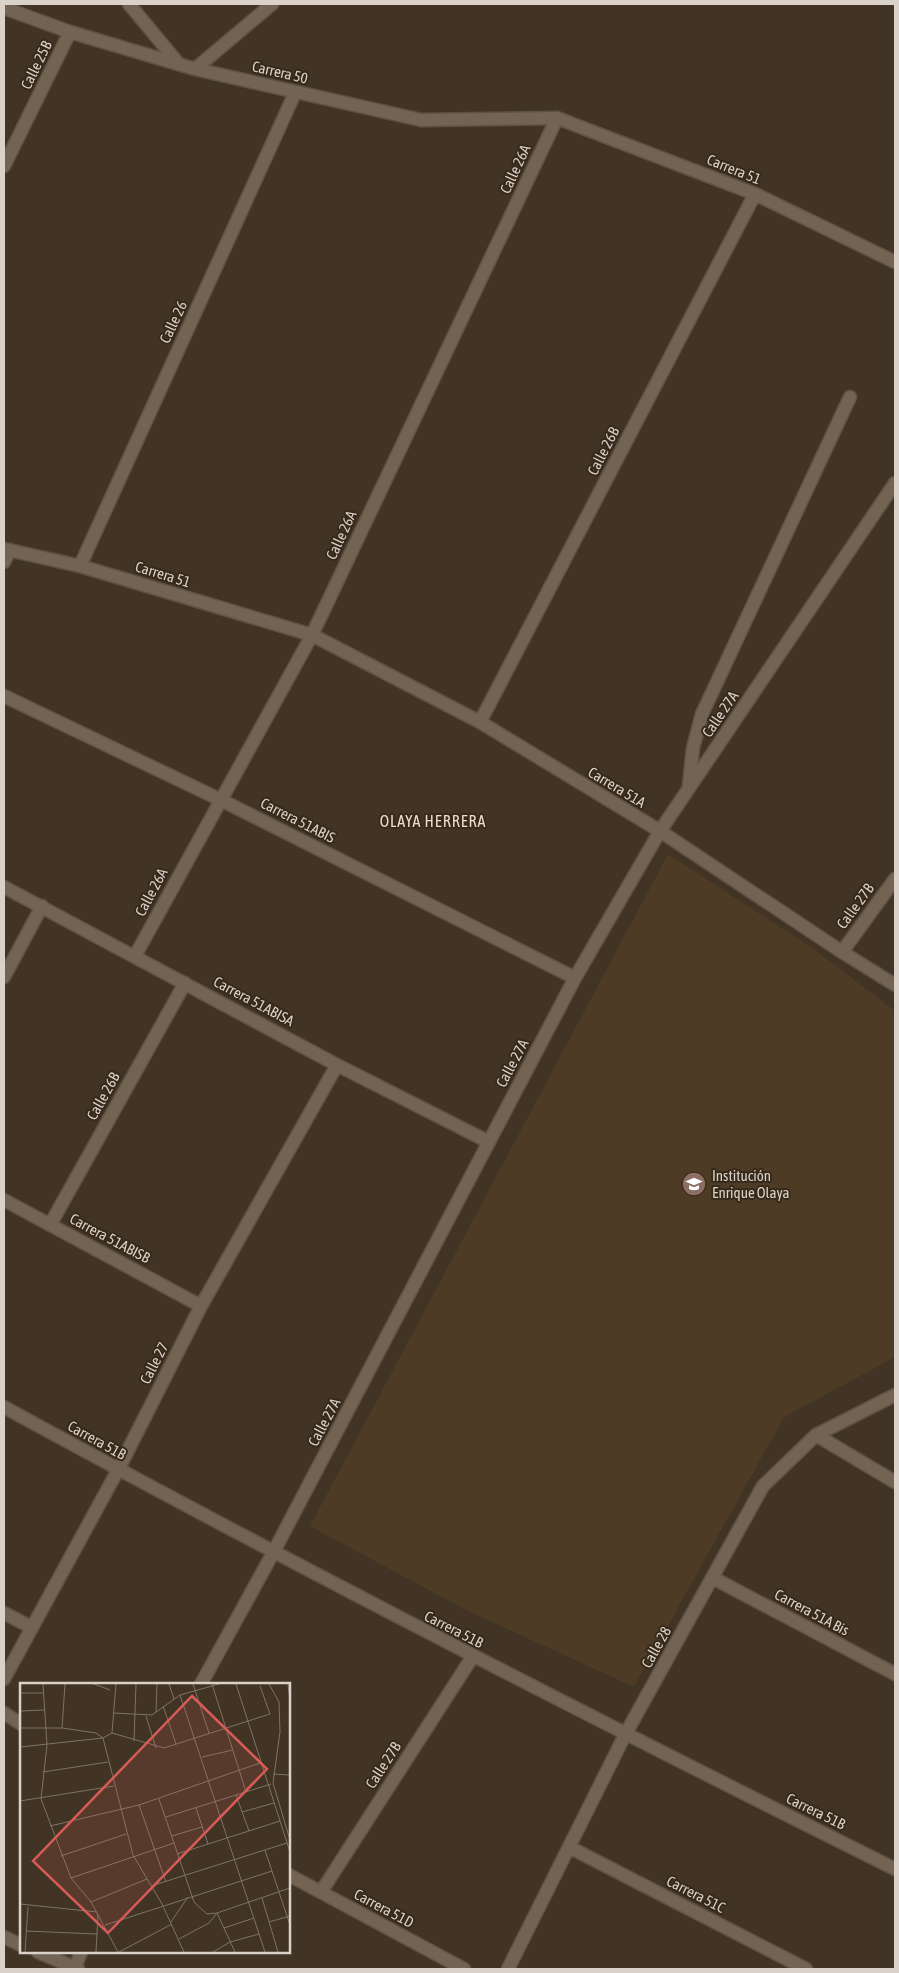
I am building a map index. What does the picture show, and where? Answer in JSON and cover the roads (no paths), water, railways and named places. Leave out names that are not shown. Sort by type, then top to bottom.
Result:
[{"type":"street","points":[[129,4],[178,63]]},
{"type":"street","points":[[195,69],[272,4]]},
{"type":"street","name":"Carrera 50","points":[[4,8],[70,32],[195,69],[421,120],[557,118]]},
{"type":"street","name":"Calle 25B","points":[[4,166],[70,32]]},
{"type":"street","name":"Calle 26","points":[[80,566],[295,93]]},
{"type":"street","name":"Carrera 51","points":[[557,118],[754,194],[895,262]]},
{"type":"street","name":"Calle 26A","points":[[135,956],[219,799],[312,635],[557,118]]},
{"type":"street","name":"Calle 26B","points":[[480,722],[754,194]]},
{"type":"street","points":[[689,788],[693,748],[702,714],[850,397]]},
{"type":"street","name":"Calle 27A","points":[[202,1683],[273,1552],[575,978],[660,831],[895,483]]},
{"type":"street","points":[[4,562],[7,549]]},
{"type":"street","name":"Carrera 51","points":[[7,549],[80,566],[312,635]]},
{"type":"street","name":"Carrera 51A","points":[[312,635],[480,722],[660,831],[842,952],[895,984]]},
{"type":"street","name":"Carrera 51ABIS","points":[[4,696],[219,799],[575,978]]},
{"type":"street","name":"Calle 27B","points":[[842,952],[895,879]]},
{"type":"street","name":"Carrera 51ABISA","points":[[4,887],[337,1065],[489,1142]]},
{"type":"street","points":[[4,977],[42,906]]},
{"type":"street","name":"Calle 26B","points":[[50,1224],[185,983]]},
{"type":"street","name":"Calle 27","points":[[4,1679],[118,1470],[201,1306],[337,1065]]},
{"type":"street","name":"Carrera 51ABISB","points":[[4,1200],[201,1306]]},
{"type":"street","name":"Calle 28","points":[[508,1969],[626,1735],[763,1486],[816,1436],[895,1395]]},
{"type":"street","name":"Carrera 51B","points":[[4,1407],[118,1470],[473,1656],[626,1735],[895,1869]]},
{"type":"street","points":[[816,1436],[895,1482]]},
{"type":"street","name":"Carrera 51A Bis","points":[[713,1578],[895,1674]]},
{"type":"street","points":[[4,1614],[31,1627]]},
{"type":"street","name":"Calle 27B","points":[[321,1892],[473,1656]]},
{"type":"street","points":[[4,1713],[20,1723]]},
{"type":"street","name":"Carrera 51C","points":[[570,1848],[806,1969]]},
{"type":"street","name":"Carrera 51D","points":[[290,1876],[464,1969]]},
{"type":"street","points":[[4,1937],[20,1945]]},
{"type":"street","points":[[40,1953],[76,1968],[81,1953]]},
{"type":"place","name":"Institución Enrique Olaya","points":[[694,1184]]},
{"type":"district","name":"OLAYA HERRERA","points":[[433,821]]}]
